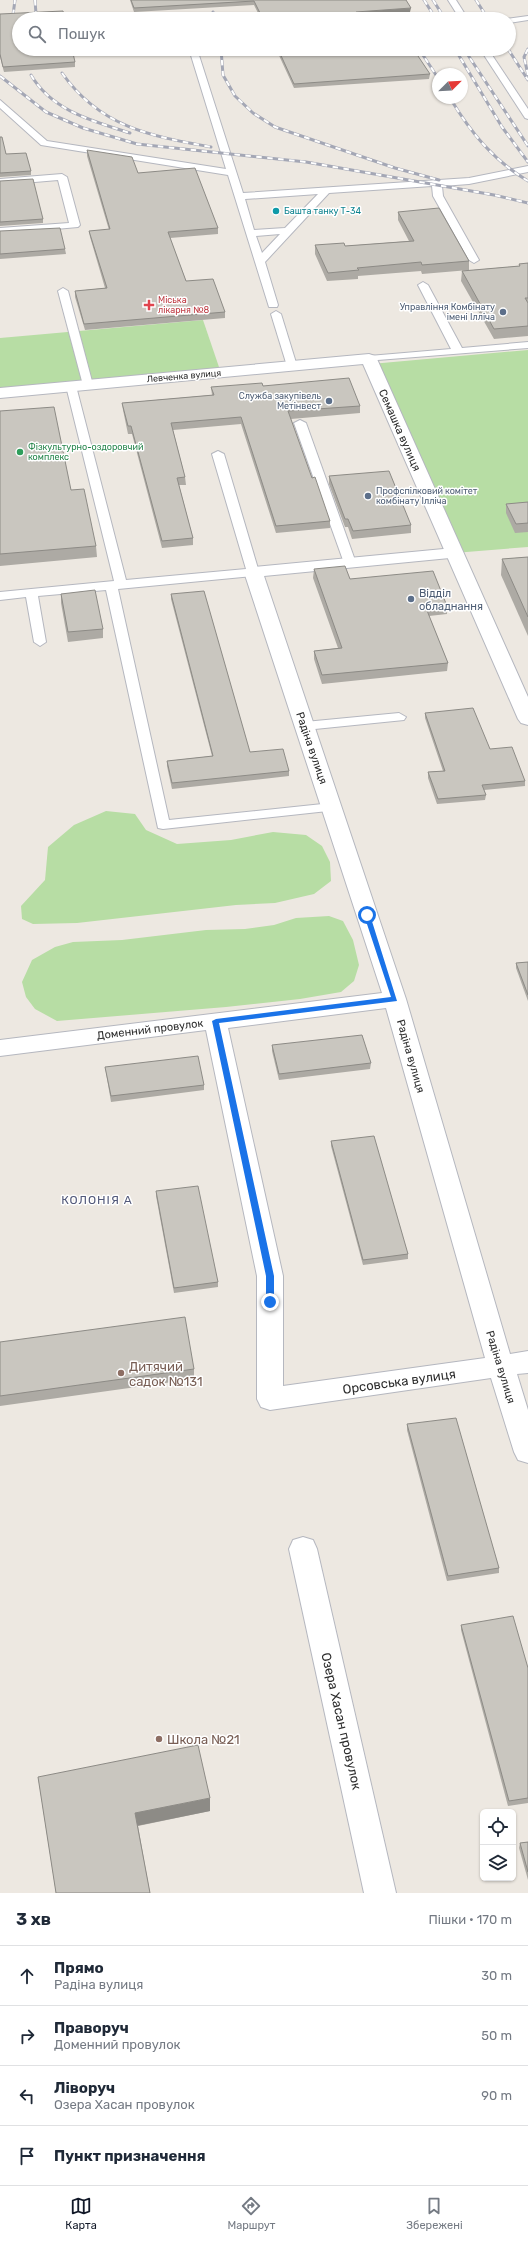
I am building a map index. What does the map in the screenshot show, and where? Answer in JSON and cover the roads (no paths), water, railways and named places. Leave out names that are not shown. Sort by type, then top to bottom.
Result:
[{"type":"street","name":"Левченка вулиця","points":[[0,393],[369,359]]},
{"type":"street","name":"Семашка вулиця","points":[[369,359],[454,553],[524,702],[528,720]]},
{"type":"street","points":[[253,572],[454,553]]},
{"type":"street","name":"Радіна вулиця","points":[[253,572],[395,999],[501,1367],[528,1452]]},
{"type":"street","name":"Доменний провулок","points":[[0,1048],[395,999]]},
{"type":"street","name":"Орсовська вулиця","points":[[216,1021],[270,1276],[270,1399],[528,1362]]},
{"type":"street","name":"Озера Хасан провулок","points":[[303,1549],[380,1893]]},
{"type":"lane","points":[[452,0],[460,12]]},
{"type":"lane","points":[[516,20],[528,18]]},
{"type":"lane","points":[[195,56],[292,366]]},
{"type":"lane","points":[[489,56],[528,116]]},
{"type":"lane","points":[[0,103],[44,142],[232,173]]},
{"type":"lane","points":[[239,196],[469,181],[528,169]]},
{"type":"lane","points":[[0,182],[62,177],[75,225],[0,231]]},
{"type":"lane","points":[[437,183],[438,196],[474,260]]},
{"type":"lane","points":[[259,262],[327,190]]},
{"type":"lane","points":[[251,233],[288,231]]},
{"type":"lane","points":[[423,285],[458,351]]},
{"type":"lane","points":[[63,290],[88,385]]},
{"type":"lane","points":[[369,359],[528,345]]},
{"type":"lane","points":[[71,386],[116,585],[163,825],[332,807]]},
{"type":"lane","points":[[300,423],[350,563]]},
{"type":"lane","points":[[0,596],[253,572],[218,454]]},
{"type":"lane","points":[[31,593],[40,642]]},
{"type":"lane","points":[[305,726],[399,717]]},
{"type":"railway","points":[[13,12],[15,0]]},
{"type":"railway","points":[[35,0],[36,12]]},
{"type":"railway","points":[[424,0],[432,12]]},
{"type":"railway","points":[[433,0],[441,12]]},
{"type":"railway","points":[[476,0],[484,12]]},
{"type":"railway","points":[[528,49],[524,57],[528,75]]},
{"type":"railway","points":[[222,56],[223,75],[235,96],[253,113],[275,127],[395,168],[439,180]]},
{"type":"railway","points":[[424,56],[432,69]]},
{"type":"railway","points":[[459,56],[502,127],[528,162]]},
{"type":"railway","points":[[469,56],[528,146]]},
{"type":"railway","points":[[513,56],[528,80]]},
{"type":"railway","points":[[62,73],[77,91],[93,106],[128,126],[147,133],[211,147]]},
{"type":"railway","points":[[31,75],[50,98],[62,106],[88,119],[130,133]]},
{"type":"railway","points":[[0,76],[46,112],[83,128],[137,144],[306,162],[494,195],[528,203]]},
{"type":"railway","points":[[454,104],[466,123],[493,155],[515,173],[528,181]]},
{"type":"place","name":"Башта танку Т-34","points":[[276,211]]},
{"type":"place","name":"Міська лікарня №8","points":[[149,305]]},
{"type":"place","name":"Управління Комбінату імені Ілліча","points":[[503,312]]},
{"type":"place","name":"Служба закупівель Метінвест","points":[[329,401]]},
{"type":"place","name":"Фізкультурно-оздоровчий комплекс","points":[[20,452]]},
{"type":"place","name":"Профспілковий комітет комбінату Ілліча","points":[[368,496]]},
{"type":"place","name":"Відділ обладнання","points":[[411,599]]},
{"type":"place","name":"Дитячий садок №131","points":[[121,1373]]},
{"type":"place","name":"Школа №21","points":[[159,1739]]},
{"type":"district","name":"КОЛОНІЯ А","points":[[97,1200]]}]
